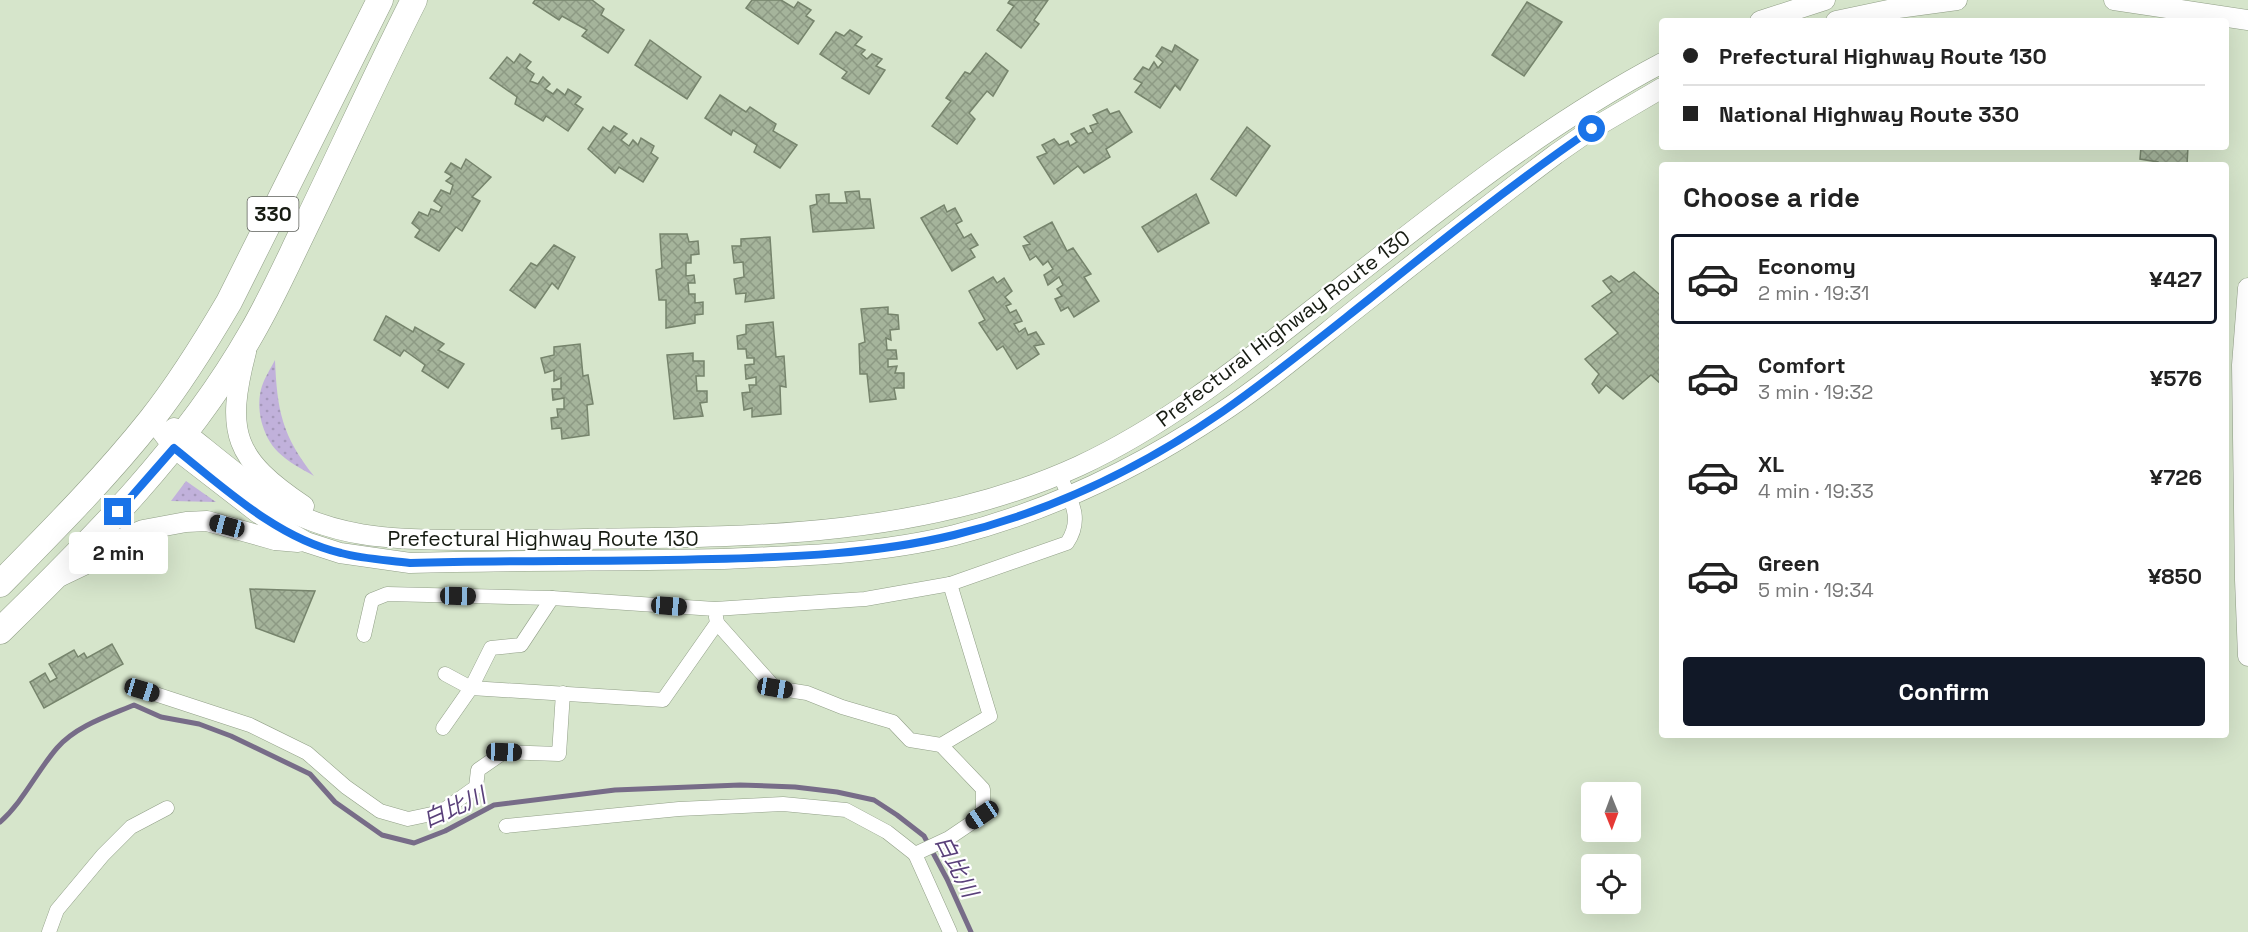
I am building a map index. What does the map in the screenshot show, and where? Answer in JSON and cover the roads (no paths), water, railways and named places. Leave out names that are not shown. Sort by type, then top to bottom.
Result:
[{"type":"highway","name":"330","points":[[0,584],[84,497],[152,419],[202,348],[229,302],[380,0]]},
{"type":"highway","name":"330","points":[[0,631],[106,525],[180,440],[251,334],[414,0]]},
{"type":"main road","points":[[1769,18],[1825,0]]},
{"type":"main road","points":[[1850,18],[1898,8],[1957,0]]},
{"type":"main road","points":[[2114,0],[2248,20]]},
{"type":"main road","name":"Prefectural Highway Route 130","points":[[152,419],[270,500],[314,521],[374,538],[402,540],[715,538],[793,534],[865,526],[948,510],[1003,495],[1080,466],[1128,440],[1203,392],[1472,186],[1544,134],[1620,85],[1659,65]]},
{"type":"main road","name":"Prefectural Highway Route 130","points":[[180,440],[258,513],[306,542],[340,553],[410,563],[675,560],[793,556],[871,551],[953,535],[1012,519],[1069,497],[1129,468],[1219,414],[1269,378],[1556,154],[1592,129],[1659,90]]},
{"type":"main road","points":[[2248,288],[2242,365],[2248,656]]},
{"type":"main road","points":[[251,334],[239,379],[236,405],[238,434],[244,449],[254,467],[284,492],[313,512],[352,533]]},
{"type":"main road","points":[[52,580],[84,565],[118,540],[143,530],[186,522],[207,521],[275,540],[306,542]]},
{"type":"street","points":[[364,635],[372,600],[387,594],[552,598],[715,609],[865,598],[950,584],[1067,543],[1074,532],[1076,516],[1059,474]]},
{"type":"street","points":[[941,746],[990,716],[950,584]]},
{"type":"street","points":[[443,728],[471,688],[490,648],[521,645],[552,598]]},
{"type":"street","points":[[715,609],[717,623],[775,688],[807,693],[842,707],[893,722],[910,740],[941,746],[983,789],[982,815],[941,842],[917,853]]},
{"type":"street","points":[[445,674],[471,688],[663,699],[717,623]]},
{"type":"street","points":[[142,690],[250,725],[288,743],[307,753],[346,787],[380,811],[408,819],[441,812],[476,787],[478,770],[504,752],[559,754],[563,693]]},
{"type":"street","points":[[506,826],[679,809],[783,804],[846,810],[887,832],[917,853],[950,932]]},
{"type":"street","points":[[49,932],[57,910],[103,855],[131,827],[167,808]]},
{"type":"waterway","name":"白比川","points":[[0,822],[16,805],[65,740],[93,722],[134,705],[161,717],[199,724],[231,736],[310,774],[335,802],[382,835],[414,843],[445,831],[494,805],[615,790],[740,785],[795,787],[837,792],[874,800],[924,836],[971,932]]}]
